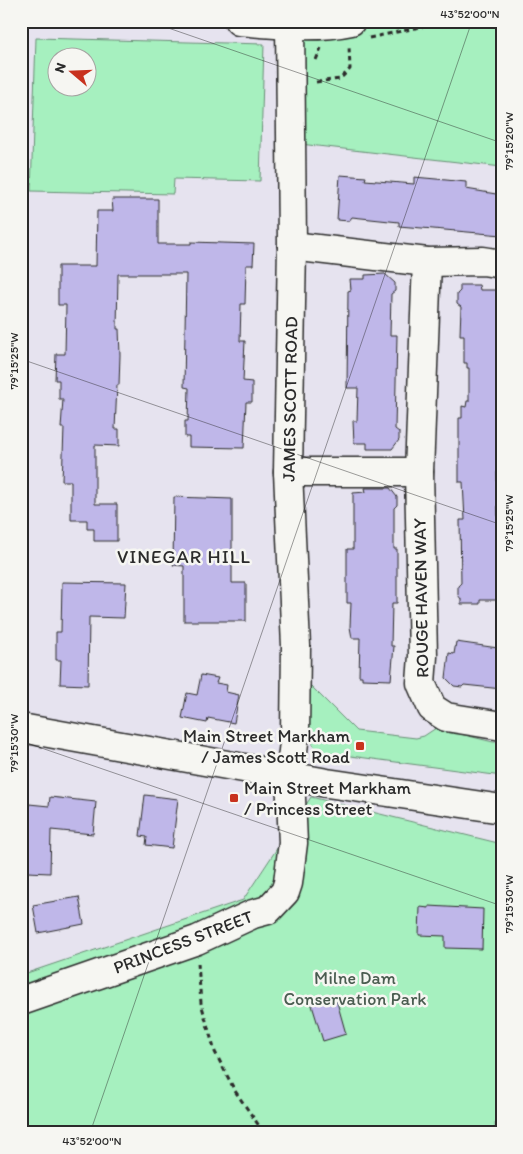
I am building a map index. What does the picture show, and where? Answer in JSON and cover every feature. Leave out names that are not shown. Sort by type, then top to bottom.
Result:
[{"type":"street","points":[[238,21],[328,26],[356,34]]},
{"type":"street","name":"JAMES SCOTT ROAD","points":[[290,23],[292,246],[288,472],[296,646],[294,734],[290,776]]},
{"type":"street","points":[[292,246],[427,262],[483,261],[502,264]]},
{"type":"street","name":"ROUGE HAVEN WAY","points":[[427,262],[419,472],[423,656],[421,683],[432,708],[446,716],[502,726]]},
{"type":"street","points":[[288,472],[419,472]]},
{"type":"street","points":[[21,728],[290,776],[502,809]]},
{"type":"street","name":"PRINCESS STREET","points":[[21,1001],[197,940],[252,914],[268,910],[285,892],[288,883],[293,843],[290,776]]},
{"type":"path","points":[[316,82],[340,79],[350,69],[356,34],[449,21]]},
{"type":"path","points":[[314,64],[322,48]]},
{"type":"path","points":[[315,73],[315,87]]},
{"type":"path","points":[[197,940],[201,1003],[215,1052],[235,1091],[264,1133]]},
{"type":"green space","points":[[393,21],[502,21],[502,167],[291,143],[290,25]]},
{"type":"green space","points":[[36,38],[264,44],[260,181],[174,179],[173,194],[31,191]]},
{"type":"green space","points":[[309,684],[356,731],[416,738],[424,736],[436,728],[493,742],[502,742],[502,776],[320,752],[306,732]]},
{"type":"green space","name":"Milne Dam Conservation Park","points":[[311,797],[502,844],[502,1119],[495,1122],[495,1133],[21,1133],[21,975],[243,900]]},
{"type":"building","points":[[340,175],[366,177],[365,180],[414,184],[414,177],[466,182],[466,189],[502,195],[502,235],[399,226],[399,222],[352,217],[349,221],[337,220]]},
{"type":"building","points":[[112,199],[158,199],[158,244],[191,244],[191,242],[254,244],[253,265],[246,265],[245,304],[241,304],[240,341],[245,341],[243,381],[252,382],[252,402],[246,402],[244,448],[189,447],[189,437],[185,437],[185,421],[188,421],[189,388],[184,387],[186,274],[118,274],[117,329],[119,329],[120,355],[115,429],[119,429],[119,446],[95,445],[95,504],[117,504],[117,541],[94,541],[94,529],[87,529],[87,520],[71,520],[71,481],[62,481],[64,428],[61,428],[63,399],[59,399],[59,380],[55,380],[56,354],[65,354],[66,305],[58,305],[58,266],[96,266],[97,211],[113,211]]},
{"type":"building","points":[[385,274],[395,283],[395,291],[391,294],[390,335],[397,335],[395,429],[399,432],[399,440],[392,449],[367,449],[367,443],[354,443],[353,421],[357,421],[358,388],[347,388],[348,291],[351,290],[350,279],[365,279],[365,275]]},
{"type":"building","points":[[460,285],[479,285],[480,290],[502,290],[502,472],[497,472],[498,519],[502,519],[502,600],[480,600],[480,604],[461,604],[461,599],[458,595],[458,586],[461,583],[460,520],[465,520],[463,482],[459,482],[459,418],[462,418],[462,406],[466,407],[467,401],[469,401],[469,368],[467,368],[467,363],[464,363],[464,335],[460,335],[461,307],[457,304],[457,294],[460,291]]},
{"type":"building","points":[[365,488],[390,488],[397,497],[397,505],[394,508],[394,549],[397,549],[397,603],[392,603],[391,646],[394,646],[391,680],[362,679],[362,676],[359,676],[360,638],[352,638],[350,627],[351,603],[347,603],[347,549],[353,549],[353,493],[366,492]]},
{"type":"building","points":[[174,497],[232,499],[232,583],[246,583],[246,621],[184,621],[184,566],[173,565]]},
{"type":"building","points":[[62,582],[126,583],[124,618],[89,617],[88,685],[60,684],[61,660],[56,660],[56,632],[61,632]]},
{"type":"building","points":[[456,642],[498,648],[498,652],[502,652],[502,689],[464,685],[462,687],[454,686],[446,678],[449,653],[454,654]]},
{"type":"building","points":[[201,675],[218,678],[216,683],[227,685],[226,692],[239,695],[234,723],[208,718],[207,723],[182,718],[187,693],[197,695]]},
{"type":"building","points":[[145,795],[178,799],[172,848],[146,845],[147,837],[140,836]]},
{"type":"building","points":[[50,797],[96,802],[93,834],[51,830],[50,873],[27,872],[29,804],[49,806]]},
{"type":"building","points":[[79,897],[84,924],[38,933],[33,905]]},
{"type":"building","points":[[429,906],[483,909],[482,949],[445,948],[445,936],[419,935],[420,907],[429,908]]},
{"type":"building","points":[[335,995],[346,1034],[323,1041],[311,1002]]},
{"type":"place","name":"Main Street Markham / James Scott Road","points":[[360,746]]},
{"type":"place","name":"Main Street Markham / Princess Street","points":[[234,798]]},
{"type":"district","name":"VINEGAR HILL","points":[[184,556]]}]
